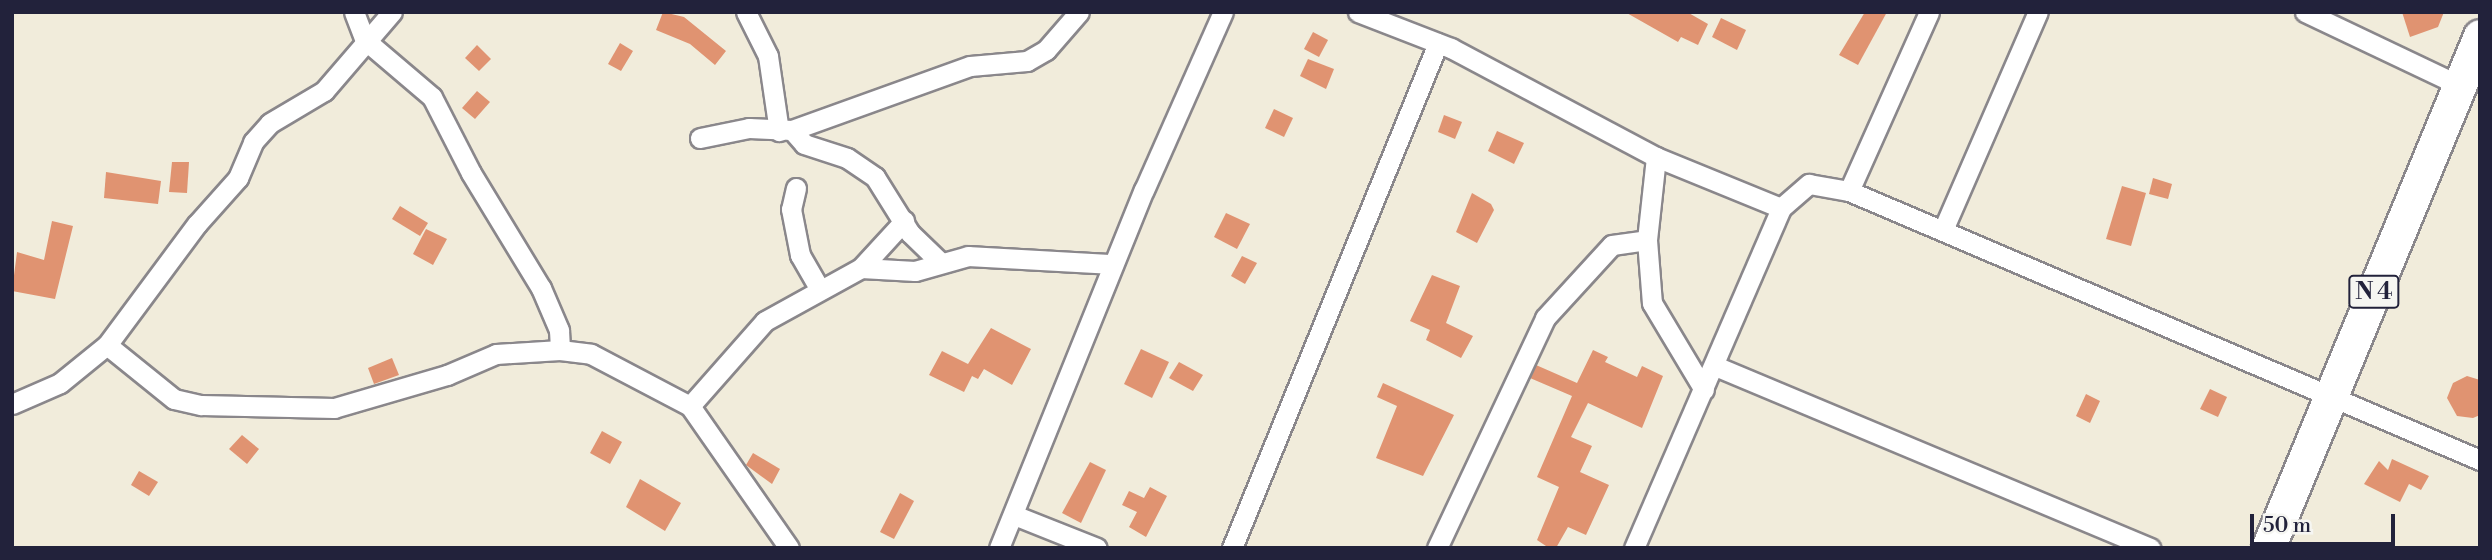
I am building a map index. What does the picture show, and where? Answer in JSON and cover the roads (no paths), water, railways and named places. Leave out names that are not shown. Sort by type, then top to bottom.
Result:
[{"type":"highway","name":"N 4","points":[[2268,548],[2480,36]]},
{"type":"street","points":[[354,12],[365,40],[432,97],[471,173],[541,288],[559,330],[560,350]]},
{"type":"street","points":[[12,404],[60,383],[107,345],[197,223],[238,178],[253,142],[270,122],[324,91],[365,40],[392,12]]},
{"type":"street","points":[[746,12],[766,49],[786,130],[804,144],[848,159],[875,177],[919,245],[941,263]]},
{"type":"street","points":[[700,138],[748,128],[786,130],[970,66],[1027,61],[1046,50],[1079,12]]},
{"type":"street","points":[[999,548],[1113,264],[1223,12]]},
{"type":"street","points":[[1358,12],[1438,43],[1656,156],[1781,208]]},
{"type":"street","points":[[1849,191],[1928,12]]},
{"type":"street","points":[[1942,230],[2038,12]]},
{"type":"street","points":[[2305,12],[2459,85]]},
{"type":"street","points":[[1232,548],[1438,43]]},
{"type":"street","points":[[1656,156],[1647,240],[1652,303],[1704,390]]},
{"type":"street","points":[[1634,548],[1716,366],[1781,208],[1809,184],[1849,191],[2480,460]]},
{"type":"street","points":[[796,188],[791,209],[800,255],[819,288]]},
{"type":"street","points":[[690,406],[765,321],[819,288],[860,268],[904,221]]},
{"type":"street","points":[[1437,548],[1545,318],[1612,246],[1647,240]]},
{"type":"street","points":[[860,268],[915,271],[941,263],[994,256],[1113,264]]},
{"type":"street","points":[[107,345],[174,399],[201,405],[334,408],[447,375],[496,354],[560,350],[591,354],[690,406],[789,548]]},
{"type":"street","points":[[1716,366],[2151,548]]},
{"type":"street","points":[[1014,514],[1097,548]]}]
